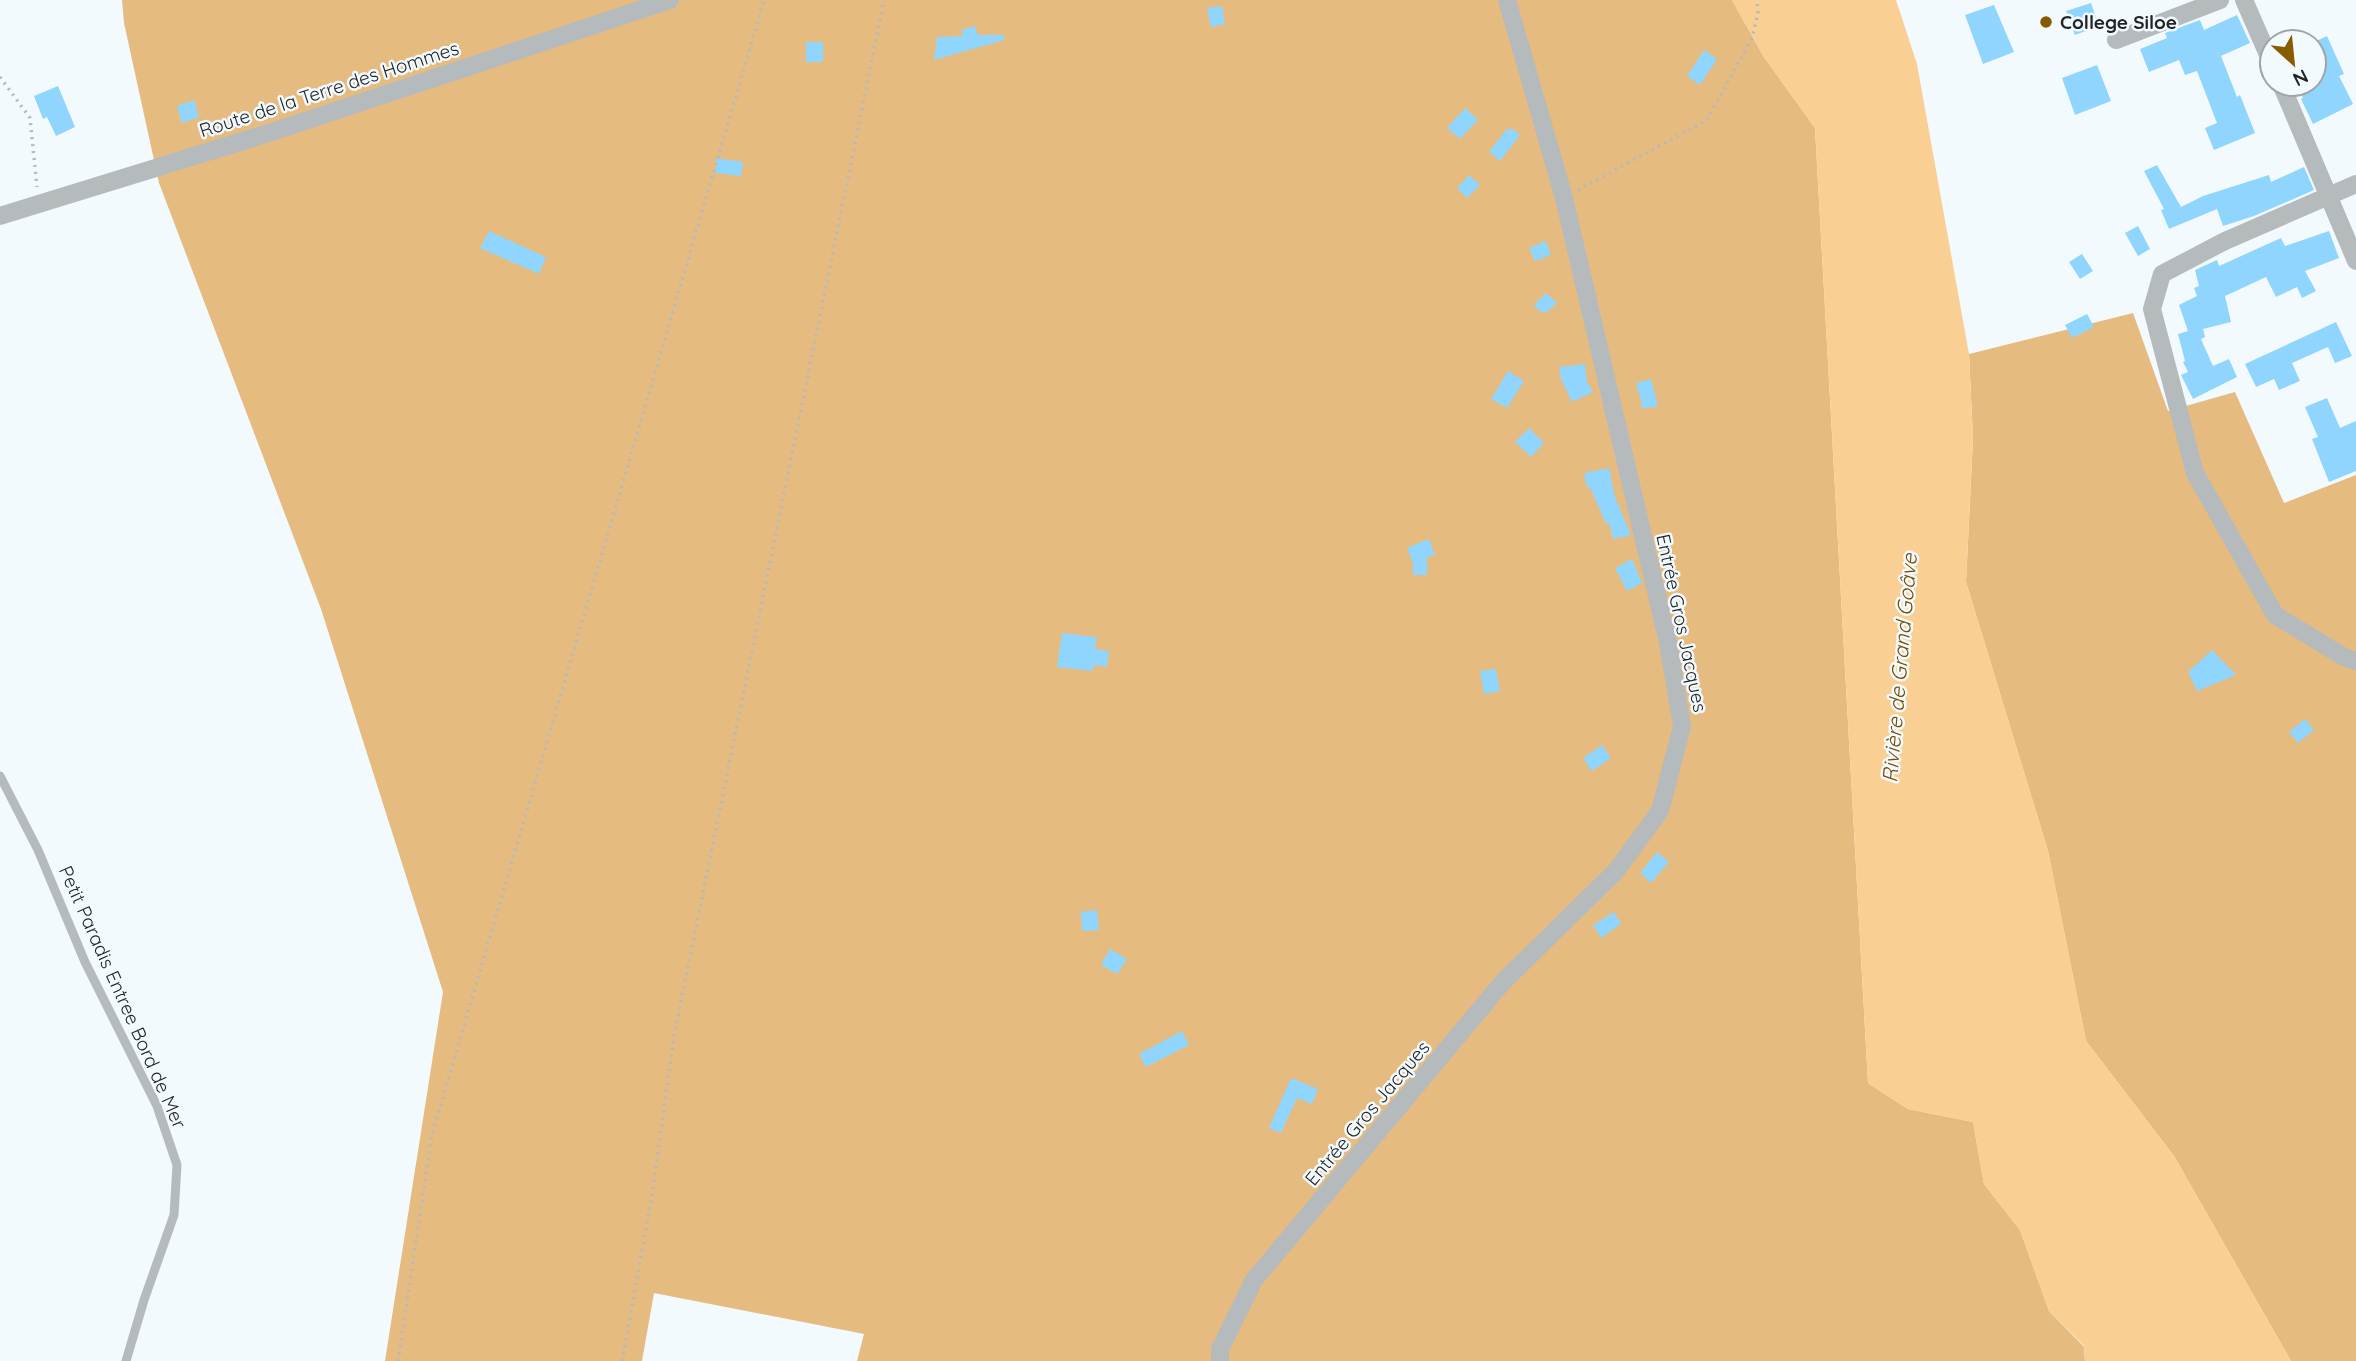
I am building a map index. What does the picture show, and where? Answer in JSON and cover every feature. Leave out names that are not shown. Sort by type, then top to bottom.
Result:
[{"type":"street","name":"Route de la Terre des Hommes","points":[[0,216],[269,133],[670,0]]},
{"type":"street","name":"Entrée Gros Jacques","points":[[1220,1361],[1220,1349],[1254,1280],[1503,982],[1616,871],[1660,811],[1682,726],[1668,643],[1564,198],[1507,0]]},
{"type":"street","points":[[2116,40],[2220,0]]},
{"type":"street","points":[[2244,0],[2258,32]]},
{"type":"street","points":[[2287,98],[2356,261]]},
{"type":"street","points":[[2356,184],[2225,241],[2162,274],[2152,309],[2195,473],[2275,615],[2344,657],[2356,661]]},
{"type":"lane","name":"Petit Paradis Entree Bord de Mer","points":[[0,776],[38,850],[85,962],[157,1106],[177,1165],[174,1214],[144,1300],[127,1361]]},
{"type":"path","points":[[398,1361],[432,1135],[764,0]]},
{"type":"path","points":[[622,1361],[652,1196],[674,1036],[884,0]]},
{"type":"path","points":[[1564,198],[1707,120],[1752,38],[1758,13],[1757,0]]},
{"type":"path","points":[[0,77],[30,118],[39,204]]},
{"type":"shaded area","points":[[122,0],[1732,0],[1764,57],[1815,128],[1868,1083],[1908,1109],[1973,1122],[1984,1184],[2020,1230],[2049,1311],[2084,1347],[2085,1361],[857,1361],[864,1334],[654,1293],[642,1361],[385,1361],[443,992],[321,609],[159,183],[124,23]]},
{"type":"shaded area","points":[[2133,313],[2168,411],[2235,392],[2284,503],[2356,475],[2356,1361],[2291,1361],[2174,1156],[2086,1041],[2048,851],[1966,582],[1973,439],[1969,354]]},
{"type":"water","name":"Rivière de Grand Goâve","points":[[1732,0],[1896,0],[1917,64],[1969,354],[1973,439],[1966,582],[2048,851],[2086,1041],[2174,1156],[2291,1361],[2085,1361],[2084,1346],[2049,1311],[2020,1230],[1984,1184],[1973,1122],[1908,1109],[1868,1083],[1815,128],[1764,57]]},
{"type":"building","points":[[2091,3],[2099,26],[2075,35],[2066,11]]},
{"type":"building","points":[[1994,5],[2014,52],[1983,64],[1965,15]]},
{"type":"building","points":[[1222,6],[1225,24],[1211,27],[1207,8]]},
{"type":"building","points":[[2237,15],[2250,43],[2221,56],[2255,133],[2214,150],[2205,128],[2217,123],[2197,71],[2185,75],[2179,60],[2149,72],[2140,49],[2167,38],[2165,33],[2200,20],[2204,30]]},
{"type":"building","points":[[975,26],[978,35],[1004,35],[1004,40],[934,60],[937,37],[963,36],[961,30]]},
{"type":"building","points":[[2328,38],[2344,74],[2339,76],[2353,104],[2313,124],[2301,99],[2328,98]]},
{"type":"building","points":[[806,42],[823,42],[823,62],[806,62]]},
{"type":"building","points":[[1704,50],[1717,59],[1700,85],[1687,76]]},
{"type":"building","points":[[2097,65],[2111,101],[2075,115],[2062,78]]},
{"type":"building","points":[[58,86],[75,127],[56,136],[47,117],[43,119],[34,96]]},
{"type":"building","points":[[194,100],[199,117],[182,123],[177,106]]},
{"type":"building","points":[[1465,108],[1478,120],[1460,139],[1447,128]]},
{"type":"building","points":[[1507,129],[1513,129],[1520,135],[1500,161],[1489,152]]},
{"type":"building","points":[[717,158],[743,162],[741,176],[715,173]]},
{"type":"building","points":[[2157,165],[2181,207],[2203,196],[2269,175],[2271,182],[2304,167],[2314,190],[2254,216],[2223,226],[2217,209],[2169,229],[2161,210],[2164,209],[2144,171]]},
{"type":"building","points":[[1469,175],[1480,185],[1467,198],[1457,188]]},
{"type":"building","points":[[2138,226],[2150,249],[2138,256],[2125,233]]},
{"type":"building","points":[[489,231],[546,257],[539,274],[480,248]]},
{"type":"building","points":[[2329,231],[2339,258],[2305,271],[2316,291],[2302,298],[2297,287],[2276,297],[2266,277],[2225,296],[2231,322],[2203,329],[2205,337],[2201,339],[2213,366],[2229,359],[2237,377],[2193,399],[2181,375],[2188,372],[2183,362],[2185,361],[2178,334],[2188,331],[2179,305],[2197,296],[2194,288],[2199,286],[2195,270],[2217,260],[2219,266],[2281,238],[2285,246]]},
{"type":"building","points":[[1546,241],[1551,255],[1535,261],[1529,248]]},
{"type":"building","points":[[2082,254],[2093,271],[2080,279],[2069,262]]},
{"type":"building","points":[[1546,293],[1557,303],[1547,312],[1541,312],[1534,305]]},
{"type":"building","points":[[2087,314],[2094,327],[2072,338],[2065,325]]},
{"type":"building","points":[[2336,322],[2352,356],[2335,363],[2328,347],[2292,363],[2300,381],[2279,390],[2274,379],[2256,387],[2245,364]]},
{"type":"building","points":[[1585,364],[1587,382],[1593,392],[1572,402],[1561,379],[1559,367]]},
{"type":"building","points":[[1508,371],[1524,381],[1507,408],[1491,399]]},
{"type":"building","points":[[1651,379],[1658,406],[1643,409],[1636,383]]},
{"type":"building","points":[[2327,398],[2340,428],[2356,421],[2356,471],[2329,482],[2312,439],[2318,437],[2305,407]]},
{"type":"building","points":[[1529,428],[1544,443],[1531,457],[1515,442]]},
{"type":"building","points":[[1609,468],[1615,497],[1631,535],[1613,539],[1609,523],[1606,524],[1590,487],[1587,488],[1584,473]]},
{"type":"building","points":[[1429,539],[1435,555],[1427,557],[1427,575],[1413,575],[1413,563],[1407,548]]},
{"type":"building","points":[[1632,559],[1642,583],[1627,591],[1615,568]]},
{"type":"building","points":[[1062,633],[1097,637],[1095,649],[1109,651],[1107,667],[1093,665],[1093,671],[1057,667]]},
{"type":"building","points":[[2212,650],[2236,675],[2197,691],[2188,672]]},
{"type":"building","points":[[1496,669],[1500,691],[1484,694],[1480,671]]},
{"type":"building","points":[[2305,719],[2314,730],[2298,743],[2289,732]]},
{"type":"building","points":[[1602,745],[1611,758],[1592,771],[1583,758]]},
{"type":"building","points":[[1657,852],[1669,862],[1651,883],[1640,873]]},
{"type":"building","points":[[1097,910],[1099,930],[1082,931],[1081,912]]},
{"type":"building","points":[[1614,912],[1621,924],[1601,938],[1593,925]]},
{"type":"building","points":[[1110,949],[1127,959],[1117,974],[1101,965]]},
{"type":"building","points":[[1182,1031],[1189,1045],[1146,1067],[1139,1054]]},
{"type":"building","points":[[1291,1078],[1318,1089],[1312,1104],[1297,1098],[1281,1133],[1269,1128]]},
{"type":"place","name":"College Siloe","points":[[2046,22]]}]
